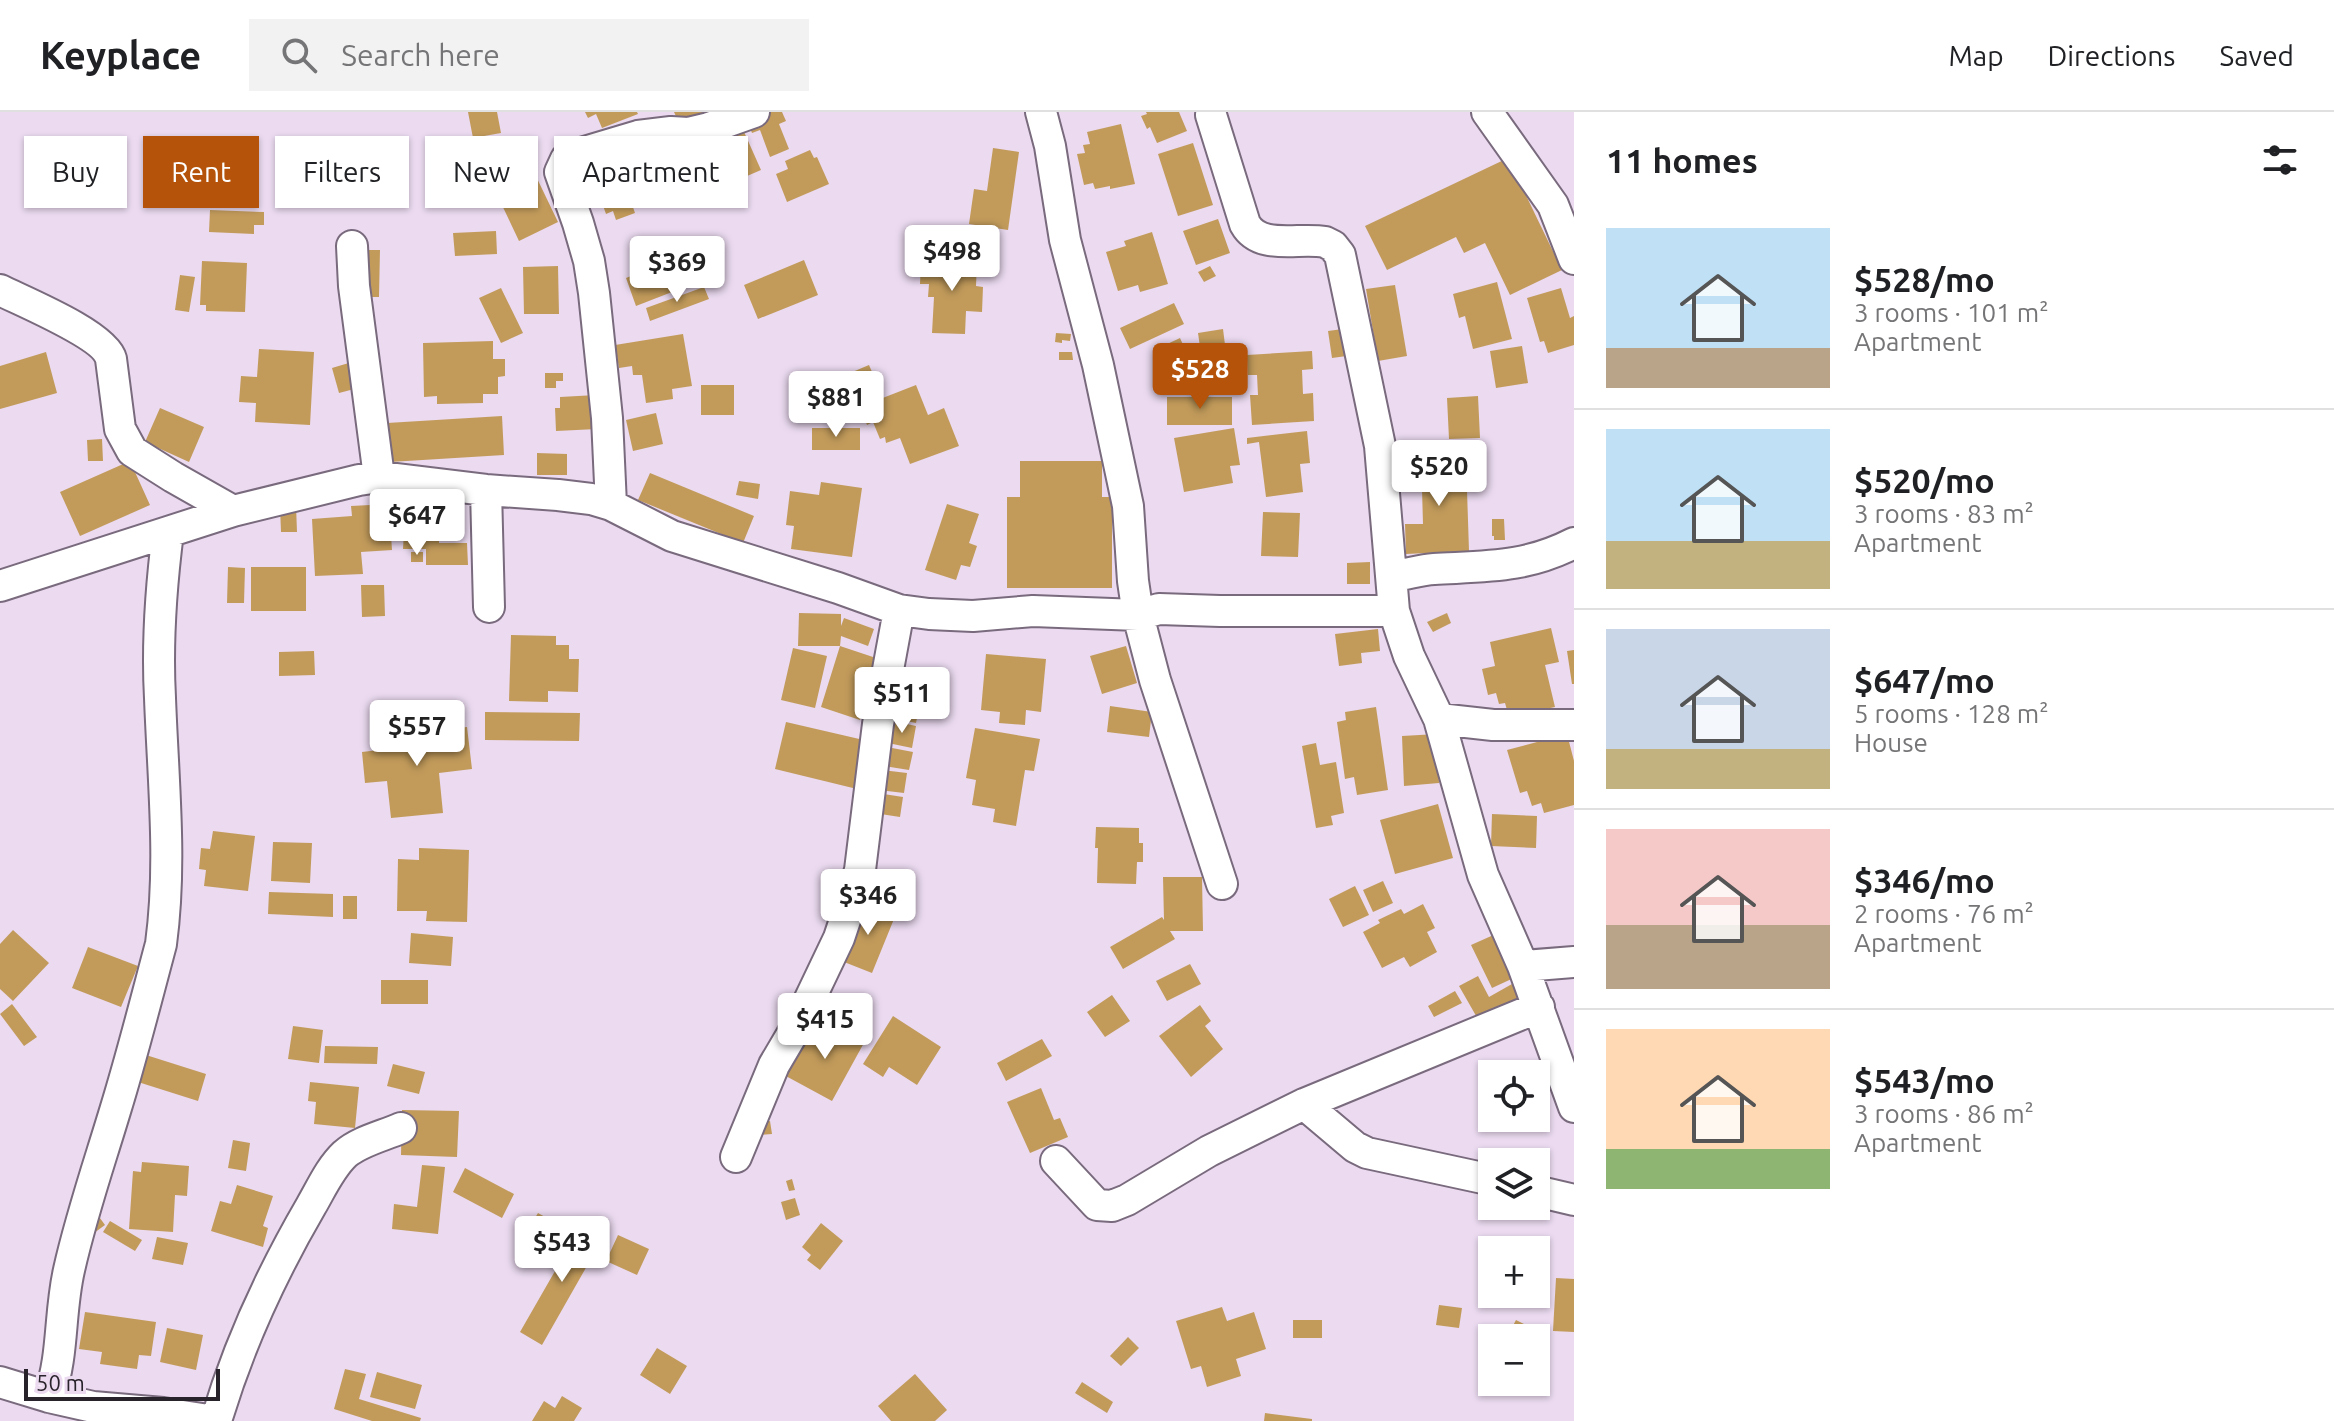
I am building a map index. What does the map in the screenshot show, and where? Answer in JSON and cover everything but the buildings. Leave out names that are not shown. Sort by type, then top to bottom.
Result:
[{"type":"street","points":[[611,505],[607,418],[594,293],[589,261],[560,172],[571,156],[638,136],[688,133],[709,128],[754,112]]},
{"type":"street","points":[[1041,112],[1050,146],[1065,240],[1098,365],[1128,506],[1138,615],[1155,680],[1222,884]]},
{"type":"street","points":[[1487,112],[1553,205],[1574,259]]},
{"type":"street","points":[[1211,115],[1249,232],[1264,240],[1325,242],[1340,255],[1380,446],[1394,611],[1409,656],[1439,719],[1483,875],[1523,966],[1574,1107]]},
{"type":"street","points":[[352,246],[354,286],[379,477]]},
{"type":"street","points":[[0,290],[79,329],[103,345],[109,352],[113,371],[120,429],[132,451],[233,511]]},
{"type":"street","points":[[0,586],[233,511],[379,477],[591,499],[611,505],[672,536],[899,610],[973,616],[1033,611],[1138,615],[1159,609],[1394,611]]},
{"type":"street","points":[[486,490],[489,607]]},
{"type":"street","points":[[53,1406],[69,1270],[86,1200],[125,1079],[161,944],[166,862],[159,658],[168,532]]},
{"type":"street","points":[[1391,576],[1432,569],[1518,564],[1574,543]]},
{"type":"street","points":[[736,1157],[774,1065],[797,1026],[839,938],[848,911],[860,870],[878,724],[899,610]]},
{"type":"street","points":[[1439,719],[1493,725],[1574,725]]},
{"type":"street","points":[[1523,966],[1574,962]]},
{"type":"street","points":[[1056,1161],[1097,1205],[1112,1206],[1209,1151],[1304,1104],[1539,1007]]},
{"type":"street","points":[[1304,1104],[1355,1147],[1367,1153],[1478,1177]]},
{"type":"street","points":[[0,1382],[53,1406],[163,1413],[216,1421],[237,1360],[271,1283],[331,1172],[352,1149],[401,1128]]},
{"type":"street","points":[[1550,1194],[1574,1200]]}]
